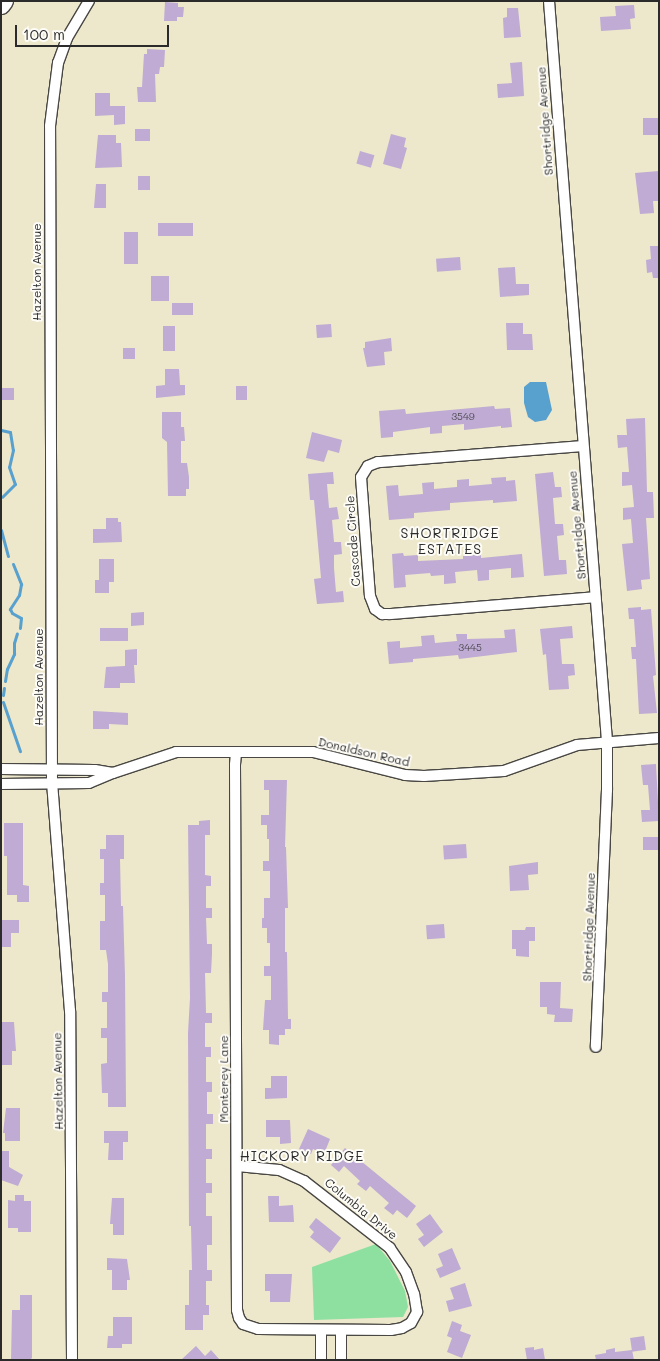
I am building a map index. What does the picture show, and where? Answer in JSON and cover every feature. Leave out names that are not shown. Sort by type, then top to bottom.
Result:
[{"type":"highway","points":[[1,5],[4,1]]},
{"type":"street","name":"Hazelton Avenue","points":[[72,1360],[70,1011],[52,783],[50,116],[58,63],[67,38],[89,1]]},
{"type":"street","name":"Shortridge Avenue","points":[[549,1],[607,741],[607,790],[596,1047]]},
{"type":"street","name":"Cascade Circle","points":[[583,446],[378,462],[368,466],[361,477],[369,582],[372,604],[382,614],[595,597]]},
{"type":"street","name":"Donaldson Road","points":[[1,784],[90,783],[113,773],[176,752],[313,752],[405,775],[424,776],[504,771],[532,763],[559,750],[577,745],[659,738]]},
{"type":"street","name":"Monterey Lane","points":[[236,753],[237,1310],[243,1324],[258,1329],[321,1330]]},
{"type":"street","name":"Donaldson Road","points":[[1,769],[94,770],[113,773]]},
{"type":"street","name":"Columbia Drive","points":[[237,1166],[278,1170],[304,1181],[371,1232],[390,1248],[400,1260],[412,1284],[416,1303],[417,1312],[411,1323],[402,1328],[391,1330],[321,1330]]},
{"type":"street","points":[[321,1330],[321,1360]]},
{"type":"street","points":[[342,1330],[342,1360]]},
{"type":"green space","points":[[376,1244],[390,1261],[405,1291],[408,1307],[403,1317],[314,1320],[312,1267]]},
{"type":"water","points":[[530,382],[546,382],[552,410],[546,420],[535,422],[528,417],[524,403],[524,387]]},
{"type":"building","points":[[165,2],[178,3],[178,7],[184,7],[183,17],[177,17],[177,21],[164,21]]},
{"type":"building","points":[[634,5],[635,18],[630,19],[631,29],[601,31],[600,17],[616,16],[615,6]]},
{"type":"building","points":[[507,8],[518,8],[521,37],[504,38],[503,18],[507,17]]},
{"type":"building","points":[[147,49],[165,50],[164,67],[160,67],[159,74],[155,74],[156,102],[138,102],[137,87],[142,87],[144,54],[147,54]]},
{"type":"building","points":[[522,62],[524,96],[498,98],[497,84],[512,83],[510,63]]},
{"type":"building","points":[[95,93],[110,93],[110,106],[125,106],[125,124],[114,125],[114,115],[95,116]]},
{"type":"building","points":[[643,118],[659,118],[659,135],[643,135]]},
{"type":"building","points":[[135,129],[150,129],[150,141],[135,141]]},
{"type":"building","points":[[391,134],[406,138],[404,147],[407,148],[401,169],[383,164]]},
{"type":"building","points":[[98,135],[116,135],[116,143],[121,143],[122,167],[95,168]]},
{"type":"building","points":[[360,151],[374,155],[371,168],[356,163]]},
{"type":"building","points":[[659,171],[659,201],[653,201],[654,213],[640,214],[635,173]]},
{"type":"building","points":[[138,176],[150,176],[150,190],[138,190]]},
{"type":"building","points":[[96,184],[106,184],[106,208],[94,208]]},
{"type":"building","points":[[158,223],[193,223],[193,236],[158,236]]},
{"type":"building","points":[[124,232],[138,232],[138,264],[124,264]]},
{"type":"building","points":[[650,246],[659,246],[659,278],[653,278],[652,272],[647,273],[646,260],[651,259]]},
{"type":"building","points":[[460,257],[461,270],[437,272],[436,259]]},
{"type":"building","points":[[515,267],[516,284],[529,284],[529,295],[500,297],[498,268]]},
{"type":"building","points":[[151,276],[169,276],[169,301],[151,301]]},
{"type":"building","points":[[172,303],[193,303],[193,315],[172,315]]},
{"type":"building","points":[[506,323],[523,323],[523,334],[532,334],[533,350],[507,350]]},
{"type":"building","points":[[331,324],[332,337],[317,338],[316,325]]},
{"type":"building","points":[[163,326],[175,326],[175,351],[163,351]]},
{"type":"building","points":[[391,338],[392,351],[384,352],[385,365],[367,367],[363,348],[365,348],[365,342]]},
{"type":"building","points":[[123,348],[135,348],[135,359],[123,359]]},
{"type":"building","points":[[165,369],[179,369],[180,385],[185,385],[185,395],[156,398],[156,386],[165,385]]},
{"type":"building","points":[[236,386],[247,386],[247,400],[236,400]]},
{"type":"building","points":[[1,388],[14,388],[14,400],[1,400]]},
{"type":"building","points":[[494,406],[495,409],[510,408],[512,427],[501,428],[501,426],[464,430],[464,424],[442,426],[442,433],[430,434],[430,427],[393,432],[393,437],[381,438],[379,411],[405,409],[406,414]]},
{"type":"building","points":[[162,412],[181,412],[181,427],[184,427],[185,441],[181,441],[181,463],[187,463],[189,477],[189,489],[186,489],[186,496],[168,496],[167,442],[162,438]]},
{"type":"building","points":[[645,418],[647,492],[653,492],[654,518],[646,518],[650,579],[641,580],[642,589],[627,591],[622,544],[633,543],[631,519],[623,520],[623,508],[634,507],[632,485],[622,486],[622,472],[629,472],[627,447],[618,448],[617,435],[627,435],[626,419]]},
{"type":"building","points":[[312,432],[342,440],[339,453],[328,450],[324,462],[306,458]]},
{"type":"building","points":[[333,472],[334,484],[327,484],[329,508],[337,507],[339,519],[332,520],[334,542],[341,542],[342,554],[334,555],[336,592],[343,591],[344,602],[317,604],[314,579],[321,578],[314,500],[310,500],[308,474]]},
{"type":"building","points":[[553,472],[555,487],[561,487],[562,497],[553,498],[555,524],[563,524],[564,535],[557,536],[559,560],[566,560],[567,574],[544,576],[535,474]]},
{"type":"building","points":[[506,477],[506,481],[515,480],[517,501],[493,503],[493,500],[450,503],[450,510],[414,513],[414,518],[389,520],[386,486],[398,485],[399,496],[423,494],[422,483],[434,482],[434,489],[457,487],[457,480],[469,479],[469,486],[492,484],[491,478]]},
{"type":"building","points":[[106,518],[118,518],[118,522],[121,522],[122,542],[93,543],[93,529],[106,529]]},
{"type":"building","points":[[403,553],[404,556],[418,555],[418,561],[463,559],[463,556],[481,554],[481,558],[522,554],[524,577],[511,578],[511,568],[489,570],[489,580],[478,581],[477,570],[455,572],[456,583],[444,584],[444,575],[431,576],[430,573],[405,575],[406,587],[394,588],[392,554]]},
{"type":"building","points":[[99,559],[114,559],[114,582],[109,582],[109,593],[95,593],[95,580],[99,580]]},
{"type":"building","points":[[641,607],[641,610],[651,609],[656,675],[653,676],[657,713],[639,714],[636,659],[632,659],[631,647],[636,647],[634,619],[629,619],[628,608]]},
{"type":"building","points":[[144,612],[144,625],[131,626],[131,613]]},
{"type":"building","points":[[572,626],[573,638],[560,639],[562,664],[574,664],[575,675],[568,676],[569,689],[549,690],[546,654],[543,655],[540,629]]},
{"type":"building","points":[[100,628],[128,628],[128,641],[100,641]]},
{"type":"building","points":[[515,629],[517,652],[459,659],[458,655],[413,659],[413,662],[389,664],[387,642],[400,641],[400,648],[422,646],[421,636],[434,635],[435,643],[457,641],[456,634],[467,634],[467,639],[505,638],[504,630]]},
{"type":"building","points":[[137,649],[137,665],[134,665],[135,683],[120,683],[120,688],[104,688],[106,667],[125,666],[125,650]]},
{"type":"building","points":[[93,711],[128,713],[128,725],[109,724],[109,729],[93,729]]},
{"type":"building","points":[[656,764],[659,821],[642,822],[641,810],[650,810],[648,785],[643,785],[641,765]]},
{"type":"building","points":[[264,780],[287,780],[285,847],[288,908],[285,908],[285,952],[287,952],[288,1019],[291,1019],[291,1029],[285,1029],[285,1035],[279,1035],[279,1045],[269,1044],[269,1030],[263,1030],[265,1000],[271,1000],[271,976],[264,976],[264,966],[270,966],[270,943],[267,943],[267,928],[262,928],[264,898],[270,898],[270,871],[263,871],[263,861],[269,861],[267,825],[261,825],[261,815],[269,815],[269,790],[264,790]]},
{"type":"building","points":[[210,820],[210,835],[205,835],[205,875],[211,876],[211,886],[206,886],[206,908],[212,908],[212,918],[206,918],[207,944],[212,944],[212,954],[211,973],[205,973],[206,1013],[212,1013],[212,1023],[205,1023],[205,1047],[211,1047],[211,1057],[206,1057],[206,1082],[212,1082],[212,1092],[207,1092],[207,1114],[213,1114],[213,1124],[206,1124],[206,1149],[212,1149],[212,1159],[206,1159],[206,1183],[212,1183],[212,1193],[206,1193],[206,1216],[212,1216],[212,1245],[207,1245],[207,1270],[212,1270],[212,1281],[206,1281],[206,1305],[209,1305],[209,1315],[203,1315],[203,1330],[185,1330],[185,1305],[189,1305],[189,1270],[192,1270],[191,1226],[189,1226],[188,1033],[190,998],[188,825],[199,825],[199,821]]},
{"type":"building","points":[[4,823],[23,823],[23,885],[29,886],[29,902],[17,902],[17,895],[7,895],[7,856],[4,856]]},
{"type":"building","points":[[106,835],[124,835],[124,859],[120,859],[125,977],[126,1107],[108,1107],[108,1093],[102,1093],[101,1064],[107,1063],[107,1038],[101,1038],[101,1028],[107,1028],[107,1002],[102,1002],[102,992],[108,992],[108,964],[106,950],[100,950],[100,921],[105,921],[105,895],[100,895],[100,883],[104,883],[104,859],[100,859],[100,849],[106,849]]},
{"type":"building","points":[[643,837],[659,837],[659,850],[643,850]]},
{"type":"building","points":[[466,844],[467,858],[444,860],[443,846]]},
{"type":"building","points":[[538,862],[538,874],[528,875],[529,890],[510,891],[509,866]]},
{"type":"building","points":[[1,920],[19,920],[19,933],[11,933],[11,947],[1,947]]},
{"type":"building","points":[[444,924],[445,938],[427,939],[426,925]]},
{"type":"building","points":[[526,927],[535,927],[535,941],[529,941],[529,957],[516,956],[516,949],[512,949],[512,930],[525,930]]},
{"type":"building","points":[[540,982],[561,982],[560,1008],[573,1009],[572,1022],[554,1022],[555,1015],[547,1014],[547,1007],[540,1007]]},
{"type":"building","points":[[1,1022],[14,1022],[16,1051],[12,1051],[12,1065],[1,1065]]},
{"type":"building","points":[[271,1076],[287,1076],[287,1098],[265,1099],[265,1088],[271,1088]]},
{"type":"building","points":[[6,1108],[20,1108],[20,1141],[5,1141],[5,1133],[3,1133]]},
{"type":"building","points":[[266,1120],[290,1120],[291,1143],[280,1144],[280,1137],[266,1137]]},
{"type":"building","points":[[308,1129],[330,1139],[324,1154],[313,1149],[311,1154],[299,1149]]},
{"type":"building","points":[[104,1131],[128,1131],[128,1142],[123,1142],[123,1160],[108,1160],[109,1143],[104,1143]]},
{"type":"building","points":[[345,1148],[416,1206],[407,1218],[397,1210],[393,1215],[384,1208],[389,1203],[370,1186],[366,1191],[357,1184],[360,1181],[344,1166],[339,1172],[331,1165]]},
{"type":"building","points":[[1,1151],[9,1151],[9,1167],[23,1175],[18,1186],[1,1180]]},
{"type":"building","points":[[15,1195],[24,1195],[24,1201],[31,1201],[31,1232],[18,1232],[18,1228],[8,1228],[8,1200],[15,1201]]},
{"type":"building","points":[[268,1196],[279,1196],[279,1206],[293,1205],[294,1222],[269,1222]]},
{"type":"building","points":[[112,1198],[124,1198],[124,1235],[113,1235],[113,1224],[110,1224]]},
{"type":"building","points":[[430,1214],[443,1232],[424,1247],[418,1239],[424,1235],[416,1224]]},
{"type":"building","points":[[316,1218],[341,1238],[330,1253],[310,1237],[314,1232],[309,1227]]},
{"type":"building","points":[[452,1248],[461,1269],[440,1278],[436,1269],[443,1266],[438,1254]]},
{"type":"building","points":[[107,1258],[127,1259],[130,1280],[127,1280],[127,1290],[112,1290],[112,1270],[107,1270]]},
{"type":"building","points":[[265,1274],[292,1274],[290,1302],[270,1302],[270,1291],[265,1291]]},
{"type":"building","points":[[465,1283],[472,1306],[449,1312],[446,1301],[454,1299],[450,1288]]},
{"type":"building","points":[[20,1295],[32,1295],[32,1358],[30,1360],[11,1360],[12,1310],[20,1310]]},
{"type":"building","points":[[113,1317],[132,1317],[132,1344],[122,1344],[122,1348],[107,1348],[108,1336],[113,1336]]},
{"type":"building","points":[[452,1321],[462,1325],[460,1331],[471,1335],[462,1358],[447,1352],[452,1338],[447,1336]]},
{"type":"building","points":[[644,1336],[646,1350],[632,1352],[630,1338]]},
{"type":"building","points":[[196,1346],[205,1356],[211,1350],[220,1360],[181,1360]]},
{"type":"building","points":[[534,1347],[534,1350],[543,1348],[545,1360],[527,1360],[525,1348]]},
{"type":"building","points":[[615,1348],[615,1352],[632,1350],[634,1360],[596,1360],[595,1355],[606,1353],[606,1350]]},
{"type":"waterway","points":[[1,430],[10,432],[13,450],[9,467],[15,484],[2,497]]},
{"type":"waterway","points":[[1,530],[8,556]]},
{"type":"waterway","points":[[13,564],[21,584],[19,595],[10,609],[12,613],[21,618],[20,628]]},
{"type":"waterway","points":[[5,681],[7,669],[14,654],[14,643],[17,633]]},
{"type":"waterway","points":[[3,695],[4,688]]},
{"type":"waterway","points":[[3,702],[20,751]]},
{"type":"district","name":"SHORTRIDGE ESTATES","points":[[450,542]]},
{"type":"district","name":"HICKORY RIDGE","points":[[302,1156]]}]
